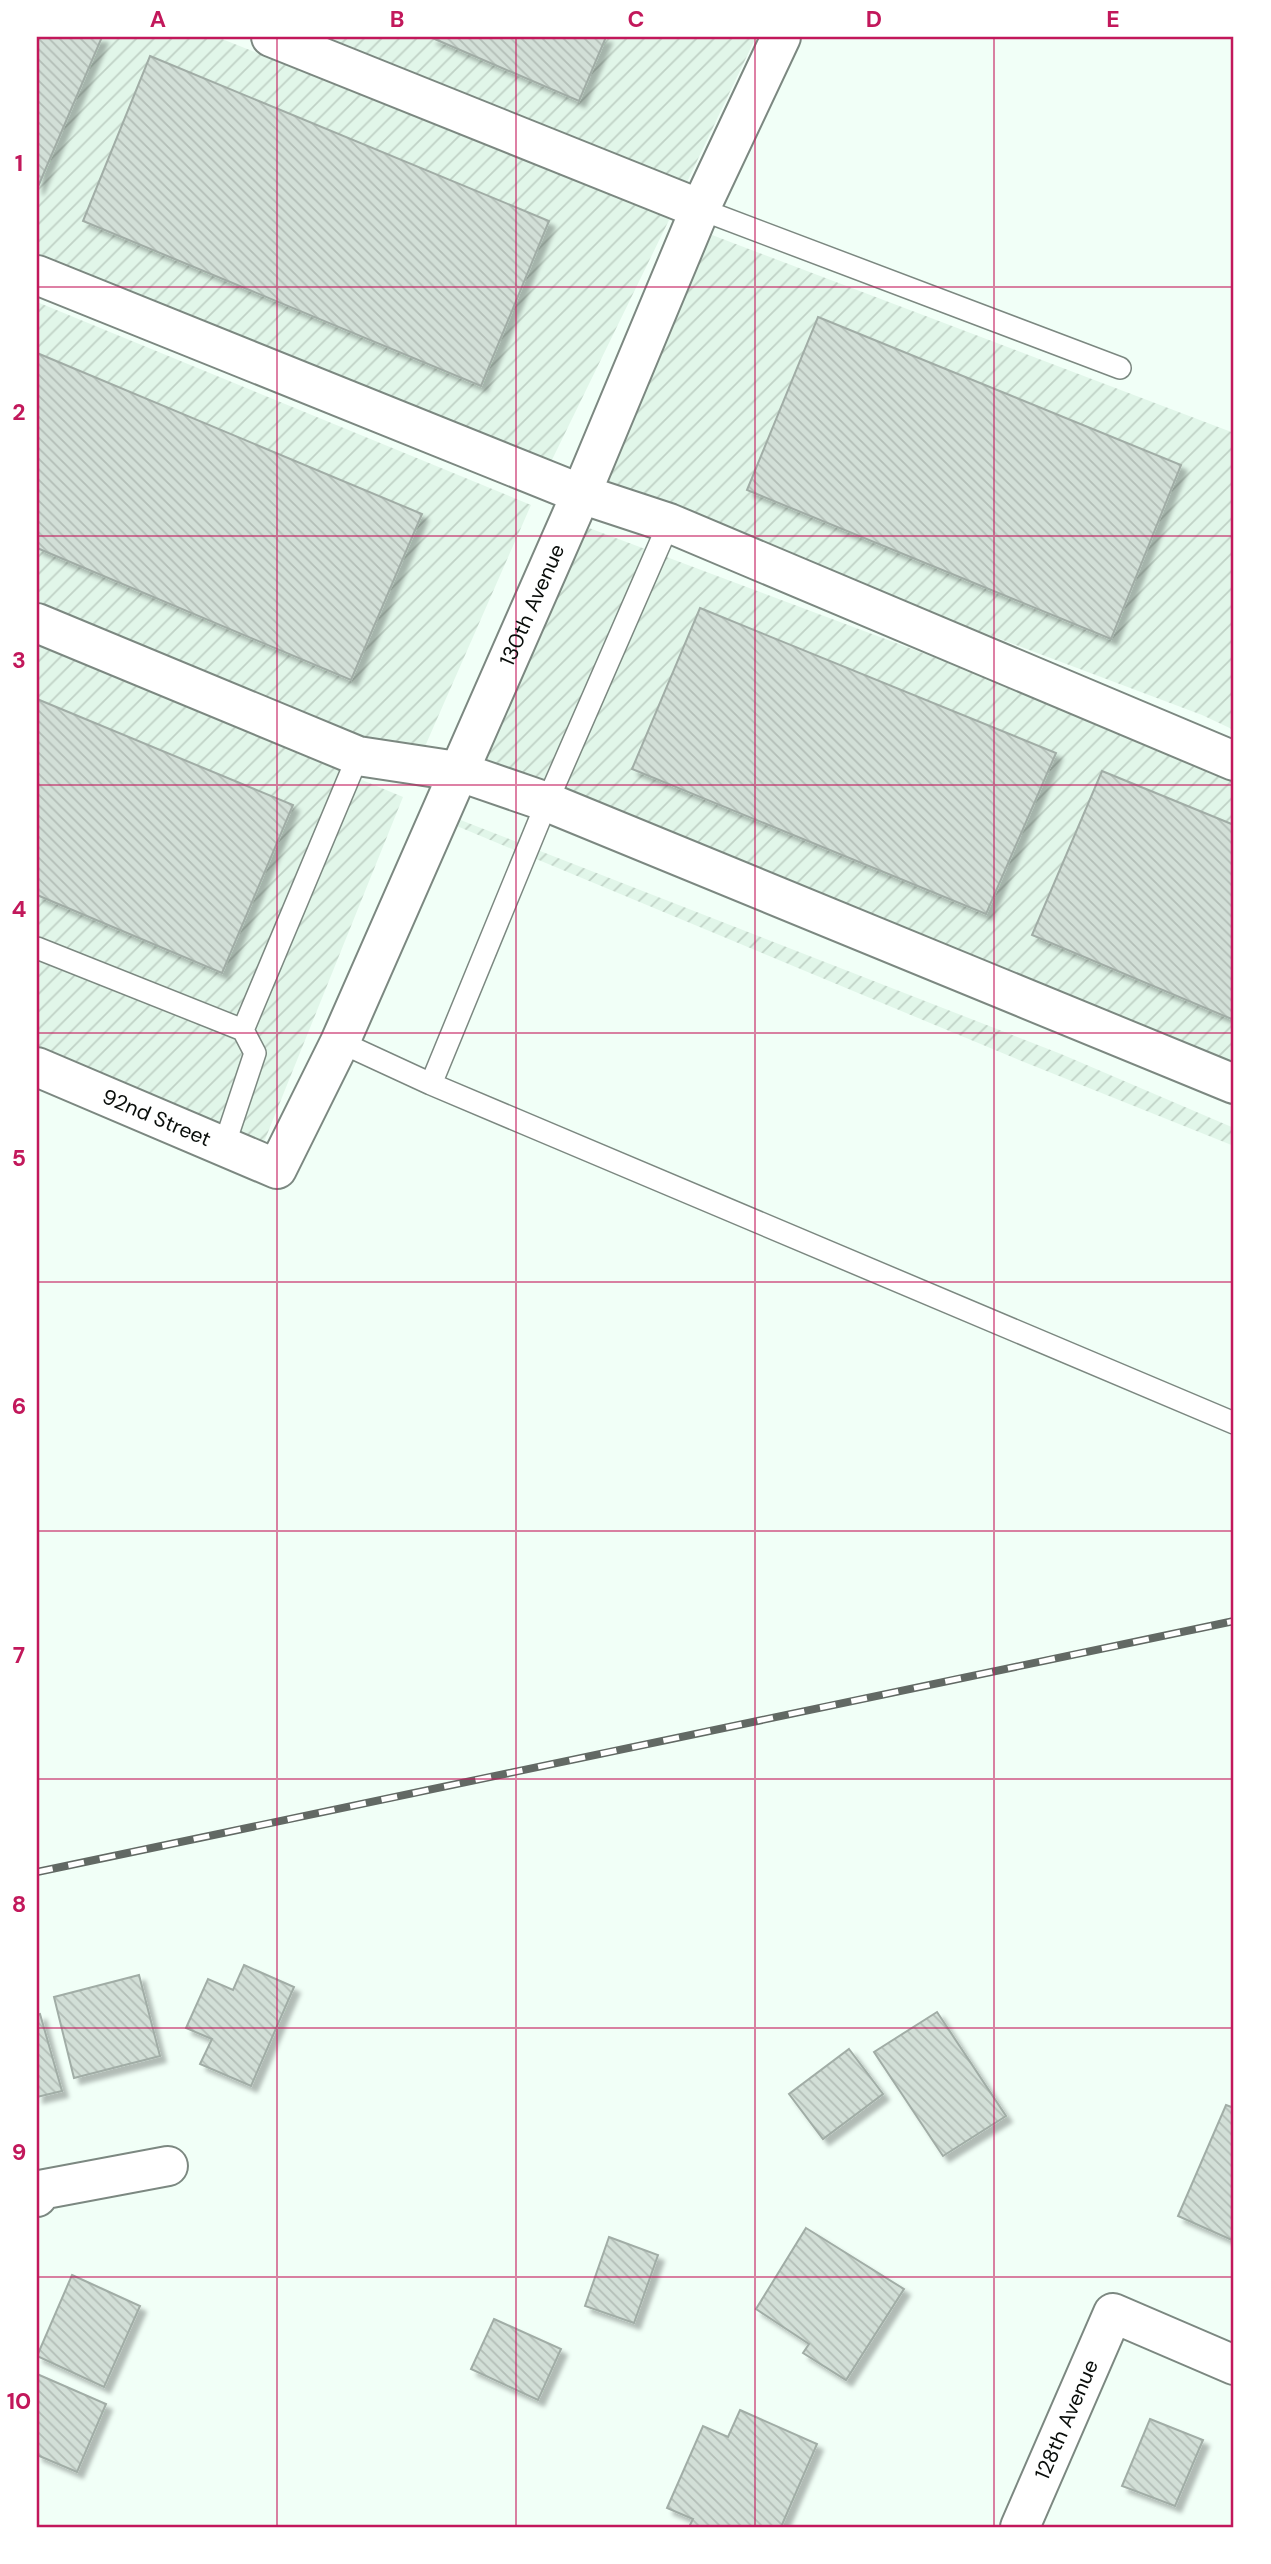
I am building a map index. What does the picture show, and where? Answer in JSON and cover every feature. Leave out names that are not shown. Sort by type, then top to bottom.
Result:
[{"type":"street","points":[[271,37],[700,209]]},
{"type":"street","name":"130th Avenue","points":[[277,1169],[340,1042],[581,494],[700,209],[781,37]]},
{"type":"street","points":[[37,275],[581,494],[669,523],[1234,761]]},
{"type":"street","points":[[37,623],[358,756],[457,771],[547,802],[1234,1084]]},
{"type":"street","name":"92nd Street","points":[[37,1067],[277,1169]]},
{"type":"street","points":[[37,2197],[40,2190],[168,2165]]},
{"type":"street","name":"128th Avenue","points":[[1020,2527],[1113,2313],[1234,2365]]},
{"type":"lane","points":[[700,209],[1120,368]]},
{"type":"lane","points":[[431,1084],[547,802],[669,523]]},
{"type":"lane","points":[[243,1030],[358,756]]},
{"type":"lane","points":[[37,948],[243,1030],[254,1054],[224,1146]]},
{"type":"lane","points":[[340,1042],[431,1084],[1234,1423]]},
{"type":"shaded area","points":[[37,37],[217,37],[670,218],[548,468],[37,258]]},
{"type":"shaded area","points":[[325,37],[756,37],[687,182]]},
{"type":"shaded area","points":[[712,235],[1234,433],[1234,730],[1202,715],[591,485]]},
{"type":"shaded area","points":[[37,302],[531,505],[419,760],[37,601]]},
{"type":"shaded area","points":[[573,522],[1187,752],[1234,774],[1234,1085],[461,777]]},
{"type":"shaded area","points":[[37,645],[403,797],[264,1142],[37,1045]]},
{"type":"shaded area","points":[[445,814],[1061,1054],[1234,1128],[1234,1146],[1019,1060],[452,824]]},
{"type":"building","points":[[37,37],[102,37],[37,189]]},
{"type":"building","points":[[430,37],[606,37],[579,101]]},
{"type":"building","points":[[150,56],[549,221],[481,386],[83,221]]},
{"type":"building","points":[[818,317],[1181,465],[1111,639],[747,490]]},
{"type":"building","points":[[37,353],[422,514],[351,680],[37,548]]},
{"type":"building","points":[[700,608],[1056,753],[986,914],[632,769]]},
{"type":"building","points":[[37,699],[293,805],[222,973],[37,895]]},
{"type":"building","points":[[1102,771],[1234,825],[1234,1020],[1032,935]]},
{"type":"building","points":[[244,1965],[294,1987],[251,2086],[200,2064],[212,2039],[186,2028],[208,1979],[233,1990]]},
{"type":"building","points":[[139,1975],[160,2056],[74,2078],[54,1997]]},
{"type":"building","points":[[937,2012],[1006,2116],[943,2156],[874,2052]]},
{"type":"building","points":[[40,2014],[62,2091],[37,2097],[37,2015]]},
{"type":"building","points":[[849,2049],[883,2094],[823,2139],[789,2094]]},
{"type":"building","points":[[1226,2105],[1234,2108],[1234,2241],[1178,2216]]},
{"type":"building","points":[[806,2228],[904,2289],[846,2380],[803,2353],[809,2344],[756,2309]]},
{"type":"building","points":[[609,2237],[658,2255],[634,2323],[585,2306]]},
{"type":"building","points":[[72,2275],[140,2306],[104,2387],[37,2356]]},
{"type":"building","points":[[494,2319],[561,2349],[538,2400],[471,2369]]},
{"type":"building","points":[[37,2374],[106,2404],[77,2472],[37,2455]]},
{"type":"building","points":[[740,2410],[817,2444],[781,2527],[689,2527],[693,2519],[667,2508],[703,2426],[728,2437]]},
{"type":"building","points":[[1150,2419],[1203,2440],[1175,2506],[1122,2486]]},
{"type":"railway","points":[[37,1872],[1234,1621]]}]
